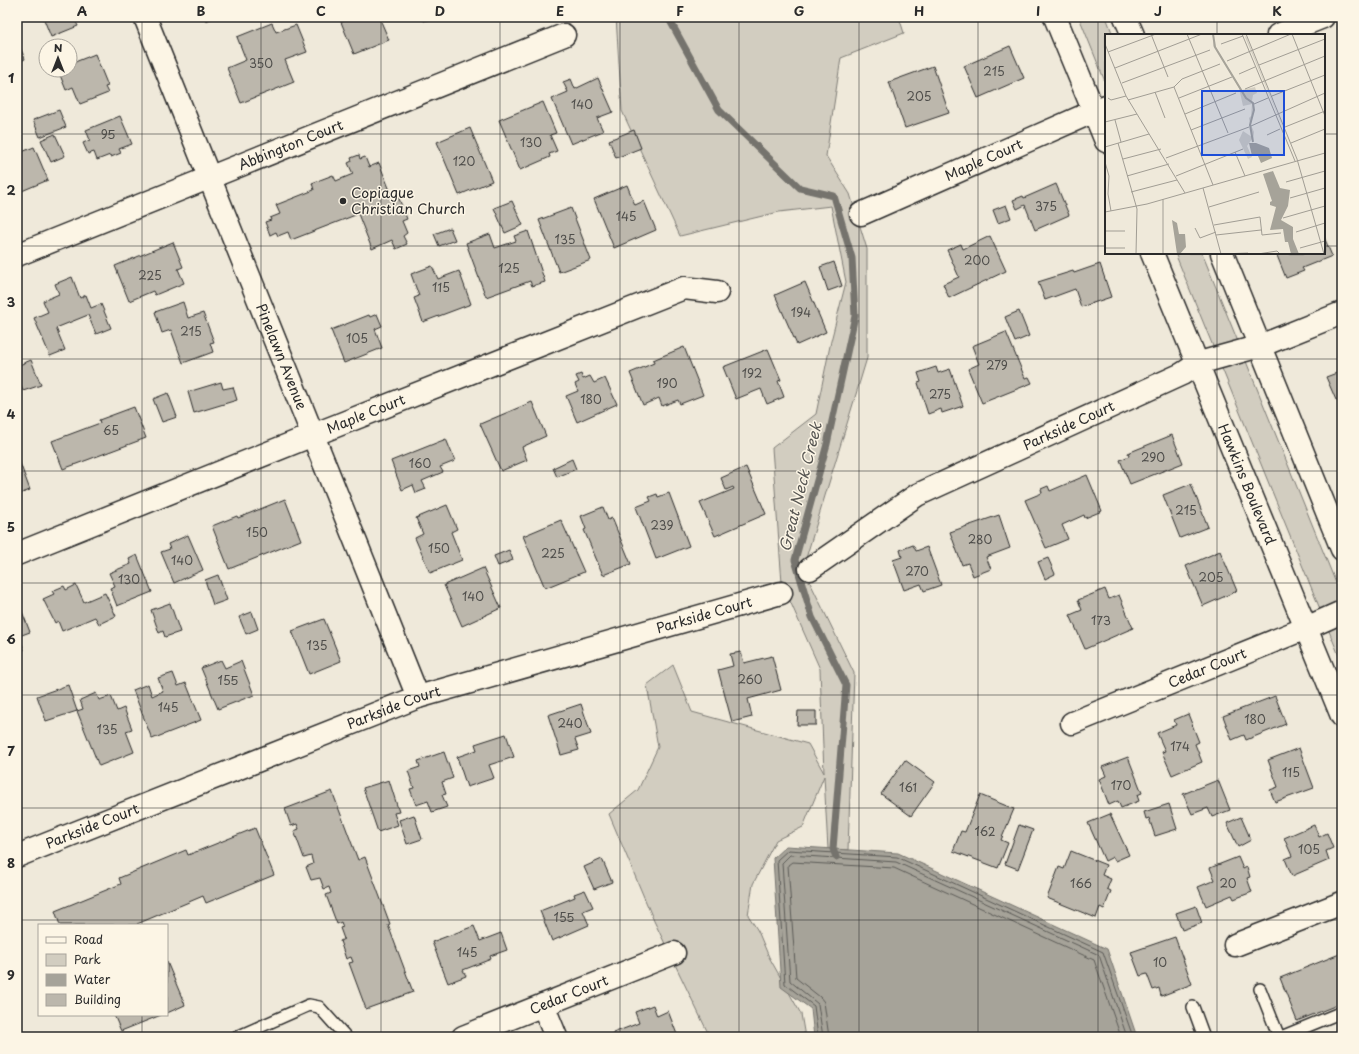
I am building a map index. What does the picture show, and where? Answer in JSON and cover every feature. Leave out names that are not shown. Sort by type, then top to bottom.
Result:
[{"type":"street","name":"Pinelawn Avenue","points":[[145,17],[418,697]]},
{"type":"street","points":[[1055,17],[1100,109],[1105,136]]},
{"type":"street","points":[[1125,17],[1133,34]]},
{"type":"street","points":[[1281,34],[1324,17]]},
{"type":"street","name":"Abbington Court","points":[[17,255],[564,35]]},
{"type":"street","name":"Maple Court","points":[[861,214],[1100,109]]},
{"type":"street","name":"Hawkins Boulevard","points":[[1152,254],[1199,363],[1342,716]]},
{"type":"street","points":[[1222,254],[1342,549]]},
{"type":"street","name":"Maple Court","points":[[17,554],[684,288],[717,292]]},
{"type":"street","name":"Parkside Court","points":[[810,569],[916,495],[1176,377],[1199,363],[1260,346],[1342,313]]},
{"type":"street","name":"Parkside Court","points":[[17,856],[418,697],[781,593]]},
{"type":"street","name":"Cedar Court","points":[[1072,723],[1342,612]]},
{"type":"street","points":[[1236,945],[1342,903]]},
{"type":"street","name":"Cedar Court","points":[[464,1037],[674,953]]},
{"type":"street","points":[[543,1005],[556,1037]]},
{"type":"lane","points":[[1260,989],[1280,1037],[1342,1012]]},
{"type":"lane","points":[[237,1037],[309,1005],[319,1007],[346,1037]]},
{"type":"lane","points":[[1193,1007],[1204,1037]]},
{"type":"green space","points":[[616,17],[899,17],[904,33],[841,58],[826,156],[850,194],[867,249],[867,358],[803,568],[854,673],[848,850],[828,849],[824,776],[803,827],[776,840],[753,884],[748,915],[758,931],[769,957],[801,1014],[805,1037],[710,1037],[654,921],[609,814],[638,790],[658,747],[647,685],[673,665],[692,712],[808,744],[824,773],[820,669],[782,583],[772,448],[816,414],[831,341],[846,282],[831,206],[779,212],[680,236],[622,111]]},
{"type":"green space","points":[[1079,17],[1106,17],[1113,34],[1105,34],[1105,82]]},
{"type":"green space","points":[[1175,254],[1202,254],[1342,598],[1342,663]]},
{"type":"water","points":[[786,846],[898,853],[1107,949],[1137,1037],[814,1037],[811,1009],[781,987],[773,858]]},
{"type":"building","points":[[43,17],[80,18],[75,20],[78,26],[51,37]]},
{"type":"building","points":[[205,17],[215,17],[206,21]]},
{"type":"building","points":[[353,17],[379,17],[389,40],[354,54],[341,22]]},
{"type":"building","points":[[422,17],[435,17],[424,21]]},
{"type":"building","points":[[272,23],[276,32],[296,25],[307,52],[285,60],[294,82],[241,103],[227,68],[246,60],[237,37]]},
{"type":"building","points":[[17,40],[25,59],[17,63]]},
{"type":"building","points":[[1010,46],[1024,78],[978,98],[964,66]]},
{"type":"building","points":[[95,54],[108,86],[105,87],[108,93],[80,104],[73,87],[66,90],[61,78],[78,78],[78,61]]},
{"type":"building","points":[[933,66],[949,113],[905,128],[889,82]]},
{"type":"building","points":[[598,78],[613,112],[597,118],[603,131],[571,144],[552,99],[568,92],[563,82],[571,79],[575,89]]},
{"type":"building","points":[[543,102],[556,133],[550,135],[557,151],[549,154],[550,157],[520,170],[499,120]]},
{"type":"building","points":[[59,110],[66,127],[40,137],[33,120]]},
{"type":"building","points":[[120,116],[132,144],[119,149],[121,153],[111,157],[110,155],[97,160],[94,152],[88,154],[83,143],[90,140],[86,130]]},
{"type":"building","points":[[470,128],[492,181],[459,195],[437,142]]},
{"type":"building","points":[[634,130],[641,148],[616,158],[609,140]]},
{"type":"building","points":[[55,134],[65,156],[51,162],[41,140]]},
{"type":"building","points":[[34,147],[48,180],[17,193],[17,154]]},
{"type":"building","name":"Copiague Christian Church","points":[[359,155],[360,159],[365,157],[369,167],[379,163],[393,198],[398,196],[407,219],[402,221],[407,233],[403,236],[407,244],[396,249],[392,240],[372,249],[358,214],[291,240],[288,232],[278,236],[276,232],[270,235],[265,222],[280,214],[276,205],[314,190],[312,183],[333,175],[336,181],[353,174],[348,163],[352,161],[351,158]]},
{"type":"building","points":[[1056,184],[1069,215],[1035,230],[1025,205],[1017,209],[1013,200],[1023,196],[1024,198]]},
{"type":"building","points":[[627,185],[635,205],[644,201],[656,230],[614,248],[594,199]]},
{"type":"building","points":[[512,201],[523,225],[505,233],[494,208]]},
{"type":"building","points":[[1006,205],[1011,218],[998,223],[993,210]]},
{"type":"building","points":[[571,208],[591,260],[559,272],[539,220]]},
{"type":"building","points":[[450,228],[455,240],[439,246],[434,234]]},
{"type":"building","points":[[528,231],[545,282],[532,286],[530,281],[486,297],[466,243],[490,234],[495,248],[516,241],[514,236]]},
{"type":"building","points":[[990,236],[1006,271],[949,298],[943,284],[959,277],[947,250],[961,244],[963,249]]},
{"type":"building","points":[[1325,239],[1332,256],[1302,268],[1304,271],[1286,278],[1276,254],[1325,254]]},
{"type":"building","points":[[173,242],[183,267],[178,269],[184,283],[155,295],[153,291],[129,301],[115,266]]},
{"type":"building","points":[[834,262],[842,286],[828,291],[820,267]]},
{"type":"building","points":[[1100,264],[1111,297],[1081,307],[1075,289],[1045,300],[1038,282],[1073,271],[1074,273]]},
{"type":"building","points":[[432,266],[438,279],[459,271],[471,304],[423,322],[414,298],[419,296],[411,274]]},
{"type":"building","points":[[72,277],[80,298],[86,295],[91,308],[101,304],[111,328],[96,334],[88,315],[56,328],[65,350],[50,356],[34,318],[48,312],[43,301],[59,294],[55,284]]},
{"type":"building","points":[[805,282],[826,332],[797,345],[775,295]]},
{"type":"building","points":[[183,302],[188,318],[203,313],[214,342],[210,343],[213,352],[183,363],[171,330],[162,333],[155,312]]},
{"type":"building","points":[[1019,311],[1029,336],[1015,342],[1005,317]]},
{"type":"building","points":[[377,314],[382,326],[375,329],[382,348],[344,363],[331,330],[369,315],[370,317]]},
{"type":"building","points":[[1006,332],[1025,378],[1029,377],[1032,383],[982,403],[968,369],[979,364],[972,346]]},
{"type":"building","points":[[684,347],[703,395],[680,404],[678,400],[662,406],[659,398],[643,405],[630,373],[654,363],[653,360]]},
{"type":"building","points":[[768,349],[781,380],[778,381],[784,397],[767,404],[761,389],[736,399],[723,367]]},
{"type":"building","points":[[31,360],[41,385],[23,391],[17,376],[17,366]]},
{"type":"building","points":[[936,367],[938,373],[950,369],[963,406],[942,413],[941,409],[928,414],[918,383],[921,382],[918,373]]},
{"type":"building","points":[[1342,371],[1342,397],[1336,400],[1326,377]]},
{"type":"building","points":[[581,374],[583,379],[590,376],[594,383],[605,378],[617,404],[577,422],[566,396],[578,391],[575,384],[579,382],[576,376]]},
{"type":"building","points":[[221,382],[223,389],[233,387],[237,400],[194,413],[188,392]]},
{"type":"building","points":[[168,393],[177,417],[162,422],[153,399]]},
{"type":"building","points":[[532,402],[546,436],[522,447],[527,460],[501,471],[480,424]]},
{"type":"building","points":[[134,407],[146,438],[63,469],[52,441],[100,423],[99,420]]},
{"type":"building","points":[[1172,435],[1183,463],[1130,484],[1120,460],[1129,456],[1128,453]]},
{"type":"building","points":[[446,439],[455,461],[440,467],[443,472],[422,481],[426,489],[416,493],[413,485],[402,490],[391,461]]},
{"type":"building","points":[[17,455],[30,490],[17,495]]},
{"type":"building","points":[[572,459],[576,469],[557,477],[553,468]]},
{"type":"building","points":[[746,467],[766,514],[715,536],[700,503],[734,489],[733,487],[726,490],[721,478]]},
{"type":"building","points":[[1087,475],[1102,511],[1085,518],[1084,515],[1062,525],[1068,539],[1046,548],[1025,500],[1042,493],[1041,489],[1048,486],[1050,491]]},
{"type":"building","points":[[1191,484],[1208,527],[1180,538],[1163,495]]},
{"type":"building","points":[[669,493],[689,546],[656,559],[636,507],[651,501],[649,497],[657,494],[658,497]]},
{"type":"building","points":[[285,499],[301,540],[229,569],[212,526],[237,516],[238,518]]},
{"type":"building","points":[[447,505],[457,529],[451,532],[462,560],[430,573],[415,538],[423,534],[416,518]]},
{"type":"building","points":[[603,507],[608,520],[612,518],[631,564],[603,575],[584,530],[586,529],[581,516]]},
{"type":"building","points":[[999,515],[1010,548],[986,557],[991,569],[973,576],[968,563],[962,565],[950,532]]},
{"type":"building","points":[[561,520],[584,572],[545,588],[523,536]]},
{"type":"building","points":[[188,535],[203,570],[174,583],[161,552],[170,549],[168,544]]},
{"type":"building","points":[[913,545],[916,551],[927,547],[941,585],[924,591],[921,584],[904,590],[893,560],[902,557],[900,550]]},
{"type":"building","points":[[509,550],[513,560],[498,566],[494,556]]},
{"type":"building","points":[[1220,551],[1237,591],[1203,606],[1186,566]]},
{"type":"building","points":[[137,555],[152,592],[117,606],[110,588],[115,586],[109,573],[131,564],[129,559]]},
{"type":"building","points":[[1048,558],[1055,574],[1045,579],[1038,562]]},
{"type":"building","points":[[483,568],[501,608],[462,626],[444,585]]},
{"type":"building","points":[[218,575],[227,600],[213,605],[205,580]]},
{"type":"building","points":[[76,585],[84,602],[105,593],[116,616],[99,624],[95,617],[62,631],[58,621],[55,623],[43,599],[54,594],[52,591],[64,586],[66,590]]},
{"type":"building","points":[[1105,589],[1109,599],[1119,595],[1133,628],[1085,649],[1070,615],[1082,610],[1078,600]]},
{"type":"building","points":[[170,603],[180,632],[165,637],[163,631],[159,633],[151,610]]},
{"type":"building","points":[[21,609],[30,632],[19,636],[24,650],[17,652],[17,611]]},
{"type":"building","points":[[252,612],[258,629],[246,634],[239,617]]},
{"type":"building","points":[[324,619],[341,661],[309,674],[292,631]]},
{"type":"building","points":[[741,652],[744,663],[772,656],[781,690],[748,699],[752,717],[732,722],[718,670],[733,666],[730,654]]},
{"type":"building","points":[[221,660],[225,668],[241,661],[254,695],[218,709],[201,668]]},
{"type":"building","points":[[173,673],[178,686],[186,683],[201,720],[152,739],[133,690],[148,684],[152,696],[163,691],[158,678]]},
{"type":"building","points":[[68,685],[77,711],[46,721],[37,696]]},
{"type":"building","points":[[96,693],[99,700],[111,696],[117,711],[124,708],[132,729],[126,731],[134,752],[99,766],[77,711],[83,709],[80,700]]},
{"type":"building","points":[[1275,696],[1286,724],[1246,740],[1244,735],[1232,740],[1223,716]]},
{"type":"building","points":[[581,704],[591,734],[575,739],[579,750],[561,755],[548,715]]},
{"type":"building","points":[[798,711],[816,711],[816,725],[797,725]]},
{"type":"building","points":[[1188,714],[1199,742],[1195,744],[1202,762],[1172,775],[1162,752],[1165,751],[1157,733],[1176,725],[1174,720]]},
{"type":"building","points":[[506,734],[514,757],[489,765],[494,778],[467,787],[457,757],[477,750],[475,744]]},
{"type":"building","points":[[1299,748],[1314,788],[1275,802],[1270,790],[1278,787],[1268,760]]},
{"type":"building","points":[[444,752],[453,778],[442,782],[446,794],[442,795],[447,807],[432,812],[428,801],[416,805],[410,789],[414,788],[408,771],[420,767],[418,761]]},
{"type":"building","points":[[1128,757],[1142,793],[1137,795],[1139,801],[1121,808],[1118,801],[1109,805],[1099,779],[1106,776],[1102,767]]},
{"type":"building","points":[[905,760],[935,782],[911,816],[881,794]]},
{"type":"building","points":[[389,780],[399,812],[394,813],[398,825],[378,832],[363,788]]},
{"type":"building","points":[[1218,780],[1230,810],[1212,817],[1208,808],[1192,814],[1183,794]]},
{"type":"building","points":[[332,791],[358,860],[365,857],[413,992],[366,1009],[349,963],[353,962],[351,957],[346,959],[340,941],[344,939],[340,928],[343,927],[341,922],[337,924],[326,895],[331,893],[329,887],[324,889],[320,878],[311,880],[306,867],[313,864],[311,856],[304,858],[294,831],[299,829],[297,824],[291,826],[285,809]]},
{"type":"building","points":[[980,795],[1014,809],[1001,840],[1008,843],[998,868],[953,851],[961,831],[965,832]]},
{"type":"building","points":[[1169,804],[1177,829],[1155,836],[1149,818],[1146,819],[1144,812]]},
{"type":"building","points":[[1110,814],[1129,855],[1115,861],[1113,857],[1105,861],[1088,823]]},
{"type":"building","points":[[414,815],[422,839],[407,844],[399,820]]},
{"type":"building","points":[[1241,817],[1251,840],[1238,847],[1227,823]]},
{"type":"building","points":[[1019,825],[1033,830],[1018,869],[1005,864]]},
{"type":"building","points":[[1314,825],[1319,837],[1327,833],[1333,848],[1326,851],[1329,860],[1292,876],[1285,859],[1292,856],[1284,838]]},
{"type":"building","points":[[255,828],[274,875],[206,903],[203,896],[137,924],[60,924],[55,911],[121,884],[119,878],[186,850],[188,855]]},
{"type":"building","points":[[1071,851],[1106,865],[1102,875],[1111,879],[1107,889],[1111,891],[1104,909],[1100,907],[1096,918],[1047,898],[1059,867],[1064,869]]},
{"type":"building","points":[[1238,857],[1243,869],[1247,867],[1250,877],[1247,878],[1252,892],[1234,899],[1232,895],[1206,906],[1198,887],[1215,880],[1210,868]]},
{"type":"building","points":[[602,859],[612,882],[594,889],[584,867]]},
{"type":"building","points":[[585,890],[593,907],[583,911],[589,925],[552,941],[540,911],[575,897],[574,894]]},
{"type":"building","points":[[1196,906],[1202,923],[1182,930],[1176,913]]},
{"type":"building","points":[[474,926],[480,941],[501,933],[507,950],[490,956],[491,959],[463,970],[466,976],[448,983],[432,942]]},
{"type":"building","points":[[1175,937],[1192,984],[1161,996],[1159,988],[1153,990],[1147,974],[1140,976],[1131,952]]},
{"type":"building","points":[[1342,953],[1342,1003],[1297,1021],[1280,978]]},
{"type":"building","points":[[168,964],[185,1005],[168,1013]]},
{"type":"building","points":[[653,1005],[657,1016],[668,1011],[678,1037],[614,1037],[613,1033],[639,1023],[635,1012]]},
{"type":"building","points":[[114,1016],[158,1016],[121,1031]]},
{"type":"waterway","name":"Great Neck Creek","points":[[668,17],[719,110],[800,188],[834,196],[852,258],[855,316],[827,444],[795,560],[812,617],[846,685],[833,849],[836,857]]},
{"type":"place","name":"Copiague Christian Church","points":[[343,201]]}]
